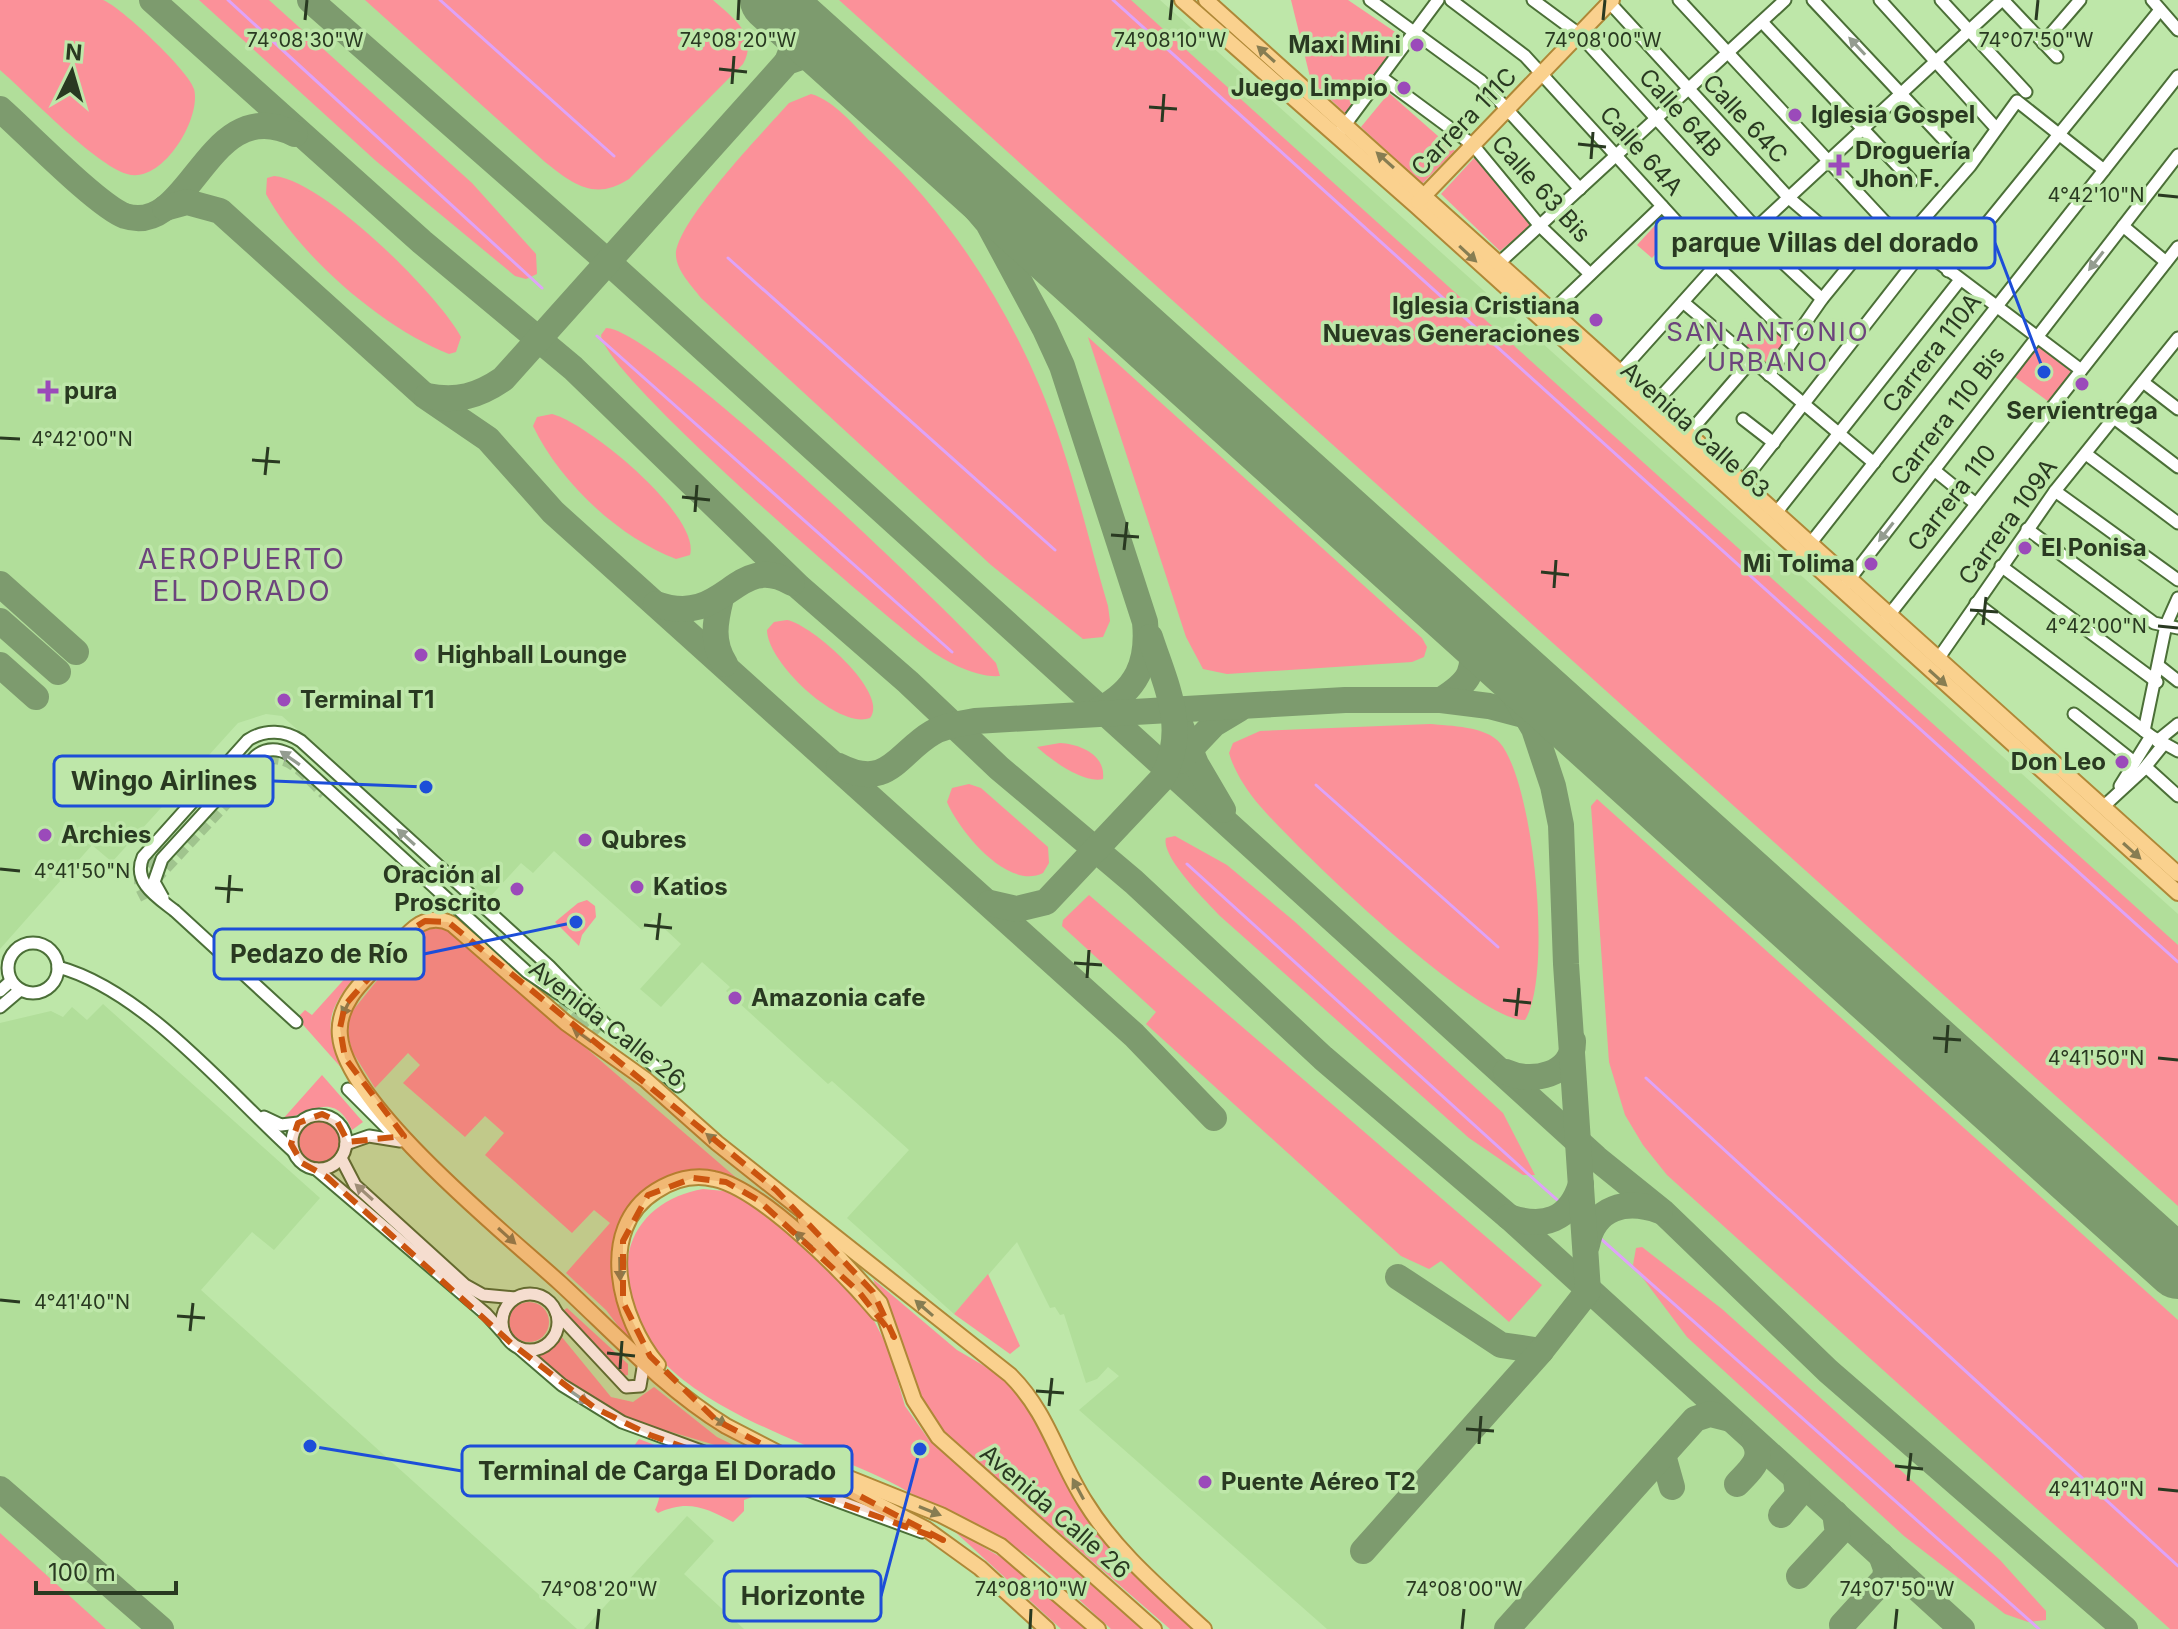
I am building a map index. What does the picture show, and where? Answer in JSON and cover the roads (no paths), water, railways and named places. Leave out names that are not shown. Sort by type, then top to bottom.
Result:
[{"type":"main road","name":"Avenida Calle 63","points":[[1182,0],[1341,130],[1420,200],[1885,620],[2178,893]]},
{"type":"main road","name":"Avenida Calle 63","points":[[1206,0],[1341,130]]},
{"type":"main road","name":"Carrera 111C","points":[[1420,200],[1610,1]]},
{"type":"main road","name":"Avenida Calle 63","points":[[1420,200],[1499,263],[1655,403],[1810,544],[1845,585]]},
{"type":"main road","name":"Avenida Calle 63","points":[[1885,620],[1938,659],[2178,874]]},
{"type":"main road","name":"Avenida Calle 26","points":[[1047,1629],[943,1540],[716,1420],[644,1362],[428,1166],[354,1072],[341,1045],[340,1028],[345,1005],[418,924],[438,920],[452,924],[566,1023],[646,1080],[776,1190],[866,1258],[943,1325],[986,1355],[1021,1386],[1045,1418],[1082,1497],[1104,1530],[1131,1562],[1204,1629]]},
{"type":"main road","points":[[683,1394],[638,1338],[623,1302],[619,1272],[623,1241],[632,1215],[648,1195],[677,1180],[711,1178],[758,1200],[847,1280],[894,1337]]},
{"type":"main road","name":"Avenida Calle 26","points":[[776,1190],[873,1292],[894,1337],[914,1400],[938,1437],[1156,1629]]},
{"type":"main road","name":"Avenida Calle 26","points":[[753,1440],[941,1515],[986,1537],[1024,1563],[1098,1629]]},
{"type":"street","points":[[1370,0],[1481,81],[1580,189]]},
{"type":"street","points":[[1341,130],[1438,0]]},
{"type":"street","name":"Calle 64A","points":[[1451,0],[1511,43],[1716,265],[1793,339]]},
{"type":"street","name":"Calle 64B","points":[[1533,0],[1579,34],[1754,230],[1822,299]]},
{"type":"street","points":[[1679,0],[1885,222],[2081,370]]},
{"type":"street","points":[[1499,263],[1785,0]]},
{"type":"street","points":[[1813,0],[1949,145]]},
{"type":"street","points":[[1880,0],[1995,127]]},
{"type":"street","points":[[1941,0],[2026,92]]},
{"type":"street","points":[[1620,372],[1716,265],[1863,130],[1934,59],[2002,0],[2057,57]]},
{"type":"street","points":[[2043,43],[2080,0]]},
{"type":"street","points":[[2152,0],[2178,30]]},
{"type":"street","name":"Calle 64C","points":[[1610,1],[1687,90],[1789,198],[1857,256]]},
{"type":"street","points":[[1948,271],[2160,10]]},
{"type":"street","points":[[1762,22],[1912,181]]},
{"type":"street","name":"Carrera 110A","points":[[1810,544],[2178,76]]},
{"type":"street","name":"Calle 63 Bis","points":[[1381,77],[1473,145],[1540,226],[1590,274]]},
{"type":"street","points":[[1906,239],[1970,166],[1995,127],[2017,101],[2104,170]]},
{"type":"street","name":"Carrera 110 Bis","points":[[1845,585],[2178,155]]},
{"type":"street","points":[[1552,311],[1662,206]]},
{"type":"street","points":[[1769,375],[1822,299],[1885,222]]},
{"type":"street","points":[[2123,226],[2166,262]]},
{"type":"street","name":"Carrera 110","points":[[1885,620],[2178,247]]},
{"type":"street","points":[[1742,483],[1922,252]]},
{"type":"street","points":[[1776,513],[1960,280]]},
{"type":"street","points":[[1683,302],[1874,463]]},
{"type":"street","points":[[1655,403],[1719,333]]},
{"type":"street","name":"Carrera 109A","points":[[1938,659],[2055,491],[2177,343]]},
{"type":"street","points":[[1688,434],[1752,360]]},
{"type":"street","points":[[2143,382],[2178,409]]},
{"type":"street","points":[[2114,418],[2178,467]]},
{"type":"street","points":[[1743,419],[1774,443]]},
{"type":"street","points":[[2086,454],[2178,523]]},
{"type":"street","points":[[1934,470],[1976,504]]},
{"type":"street","points":[[2055,491],[2178,580]]},
{"type":"street","points":[[2027,529],[2154,623],[2172,626]]},
{"type":"street","points":[[2001,566],[2157,682]]},
{"type":"street","points":[[2103,807],[2146,767],[2154,738],[2159,666],[2178,598]]},
{"type":"street","points":[[1976,603],[2154,738],[2178,751]]},
{"type":"street","points":[[2159,666],[2178,681]]},
{"type":"street","points":[[2074,714],[2133,761]]},
{"type":"street","points":[[2118,790],[2133,761],[2154,738],[2178,724]]},
{"type":"street","points":[[296,1022],[144,884],[140,871],[143,857],[248,740],[267,733],[286,734],[301,741],[549,966],[606,1025],[678,1086]]},
{"type":"street","points":[[175,911],[155,885],[159,863],[256,756],[268,750],[279,750],[289,754],[527,972],[606,1025]]},
{"type":"street","points":[[2146,767],[2178,796]]},
{"type":"street","points":[[58,967],[56,979],[48,988],[31,993],[16,986],[8,970],[10,958],[28,944],[46,947],[58,967],[92,980],[129,1001],[253,1110],[302,1163],[316,1169],[486,1314],[519,1348],[537,1349],[546,1345],[557,1330],[556,1311]]},
{"type":"street","points":[[0,991],[16,986]]},
{"type":"street","points":[[0,1007],[16,986]]},
{"type":"street","points":[[348,1089],[428,1166]]},
{"type":"street","points":[[253,1110],[274,1123],[298,1123],[313,1115],[330,1116],[343,1128],[346,1144],[341,1158],[325,1168],[316,1169]]},
{"type":"street","points":[[293,1151],[292,1136],[298,1123]]},
{"type":"street","points":[[346,1144],[369,1136],[400,1141]]},
{"type":"street","points":[[341,1158],[355,1185],[465,1285],[483,1295],[543,1297],[603,1366],[626,1387],[640,1386],[644,1362]]},
{"type":"street","points":[[505,1335],[502,1319],[515,1298]]},
{"type":"street","name":"Avenida Calle 26","points":[[519,1348],[562,1385],[622,1422],[786,1485],[943,1540]]},
{"type":"waterway","points":[[228,0],[542,288]]},
{"type":"waterway","points":[[440,0],[614,156]]},
{"type":"waterway","points":[[1113,0],[2178,962]]},
{"type":"waterway","points":[[728,258],[1055,550]]},
{"type":"waterway","points":[[597,336],[952,652]]},
{"type":"waterway","points":[[1316,785],[1498,947]]},
{"type":"waterway","points":[[1187,864],[1527,1173],[2039,1629]]},
{"type":"waterway","points":[[1646,1078],[2178,1566]]},
{"type":"tunnel","points":[[155,880],[267,760],[284,760],[291,764],[324,794]]},
{"type":"tunnel","points":[[143,882],[144,873],[164,851]]},
{"type":"tunnel","points":[[139,873],[140,887],[146,899]]},
{"type":"tunnel","points":[[521,972],[582,1021]]},
{"type":"tunnel","points":[[551,974],[588,1020]]},
{"type":"tunnel","points":[[582,1017],[599,1033]]},
{"type":"place","name":"Maxi Mini","points":[[1417,45]]},
{"type":"place","name":"Juego Limpio","points":[[1404,88]]},
{"type":"place","name":"Iglesia Gospel","points":[[1795,115]]},
{"type":"place","name":"Droguería Jhon F.","points":[[1839,165]]},
{"type":"place","name":"Iglesia Cristiana Nuevas Generaciones","points":[[1596,320]]},
{"type":"place","name":"parque Villas del dorado","points":[[2044,372]]},
{"type":"place","name":"Servientrega","points":[[2082,384]]},
{"type":"place","name":"pura","points":[[48,391]]},
{"type":"place","name":"El Ponisa","points":[[2025,548]]},
{"type":"place","name":"Mi Tolima","points":[[1871,564]]},
{"type":"place","name":"Highball Lounge","points":[[421,655]]},
{"type":"place","name":"Terminal T1","points":[[284,700]]},
{"type":"place","name":"Don Leo","points":[[2122,762]]},
{"type":"place","name":"Wingo Airlines","points":[[426,787]]},
{"type":"place","name":"Archies","points":[[45,835]]},
{"type":"place","name":"Qubres","points":[[585,840]]},
{"type":"place","name":"Katios","points":[[637,887]]},
{"type":"place","name":"Oración al Proscrito","points":[[517,889]]},
{"type":"place","name":"Pedazo de Río","points":[[576,922]]},
{"type":"place","name":"Amazonia cafe","points":[[735,998]]},
{"type":"place","name":"Terminal de Carga El Dorado","points":[[310,1446]]},
{"type":"place","name":"Horizonte","points":[[920,1449]]},
{"type":"place","name":"Puente Aéreo T2","points":[[1205,1482]]},
{"type":"district","name":"SAN ANTONIO URBANO","points":[[1768,347]]},
{"type":"district","name":"AEROPUERTO EL DORADO","points":[[242,575]]}]
